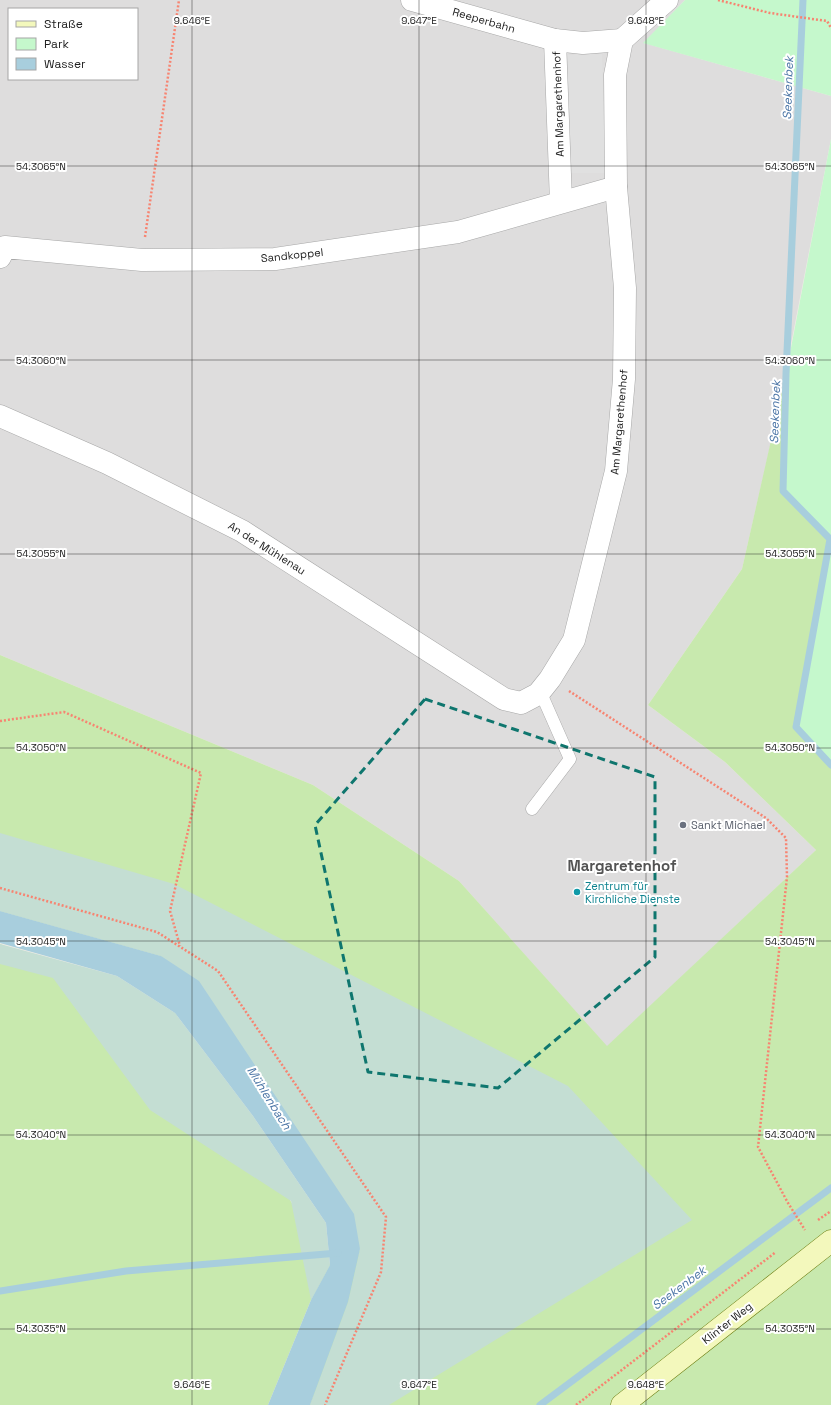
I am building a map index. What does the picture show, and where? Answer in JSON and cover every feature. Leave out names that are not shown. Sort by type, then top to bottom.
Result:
[{"type":"street","name":"Reeperbahn","points":[[412,0],[555,40]]},
{"type":"street","points":[[622,40],[667,0]]},
{"type":"street","name":"Am Margarethenhof","points":[[520,703],[545,685],[574,640],[616,471],[624,379],[625,288],[616,186],[614,75],[622,40],[583,43],[555,40],[561,202]]},
{"type":"street","points":[[561,202],[616,186]]},
{"type":"street","name":"Sandkoppel","points":[[3,252],[142,260],[275,259],[458,232],[561,202]]},
{"type":"street","name":"An der Mühlenau","points":[[0,416],[108,463],[242,531],[504,699],[520,703]]},
{"type":"street","name":"Klinter Weg","points":[[622,1405],[831,1241]]},
{"type":"lane","points":[[532,809],[570,759],[545,685]]},
{"type":"path","points":[[142,260],[179,0]]},
{"type":"path","points":[[718,0],[770,13],[827,22],[831,28]]},
{"type":"path","points":[[545,685],[766,818],[786,838],[787,877],[758,1147],[791,1208],[805,1230]]},
{"type":"path","points":[[0,720],[64,712],[201,773],[170,911],[180,947]]},
{"type":"path","points":[[0,888],[157,932],[218,971],[386,1217],[381,1272],[325,1405]]},
{"type":"path","points":[[815,1222],[831,1211]]},
{"type":"path","points":[[799,1235],[810,1226]]},
{"type":"path","points":[[576,1405],[780,1250]]},
{"type":"highlighted area","points":[[425,699],[655,777],[655,957],[498,1088],[368,1072],[315,825]]},
{"type":"shaded area","points":[[0,0],[685,0],[644,43],[831,96],[831,139],[777,416],[742,569],[648,705],[725,762],[816,850],[607,1047],[459,881],[313,785],[0,655]]},
{"type":"shaded area","points":[[602,54],[607,173],[568,173],[564,55]]},
{"type":"green space","points":[[685,0],[831,0],[831,96],[643,43]]},
{"type":"green space","points":[[831,139],[831,765],[796,727],[830,539],[783,491],[786,374]]},
{"type":"green space","points":[[786,374],[783,491],[830,539],[796,727],[831,765],[831,1405],[310,1405],[360,1249],[161,956],[0,911],[0,655],[313,785],[459,881],[607,1046],[816,850],[725,762],[648,705],[742,569]]},
{"type":"green space","points":[[0,833],[174,884],[568,1086],[692,1220],[389,1405],[310,1405],[348,1302],[360,1249],[161,956],[0,911]]},
{"type":"green space","points":[[0,944],[175,1013],[330,1265],[311,1300],[268,1405],[0,1405]]},
{"type":"green space","points":[[0,944],[117,976],[175,1013],[253,1116],[326,1223],[330,1265],[311,1300],[291,1201],[150,1110],[53,978],[0,964]]},
{"type":"water","name":"Mühlenbach","points":[[0,911],[161,956],[199,981],[354,1214],[360,1249],[348,1302],[310,1405],[268,1405],[311,1300],[330,1265],[326,1223],[253,1116],[175,1013],[117,976],[0,943]]},
{"type":"waterway","name":"Seekenbek","points":[[803,0],[786,374],[783,491],[830,539],[796,727],[831,765]]},
{"type":"waterway","name":"Seekenbek","points":[[540,1405],[831,1188]]},
{"type":"waterway","points":[[0,1291],[126,1271],[338,1253]]},
{"type":"place","name":"Sankt Michael","points":[[683,825]]},
{"type":"place","name":"Zentrum für Kirchliche Dienste","points":[[577,892]]},
{"type":"district","name":"Margaretenhof","points":[[622,865]]}]
